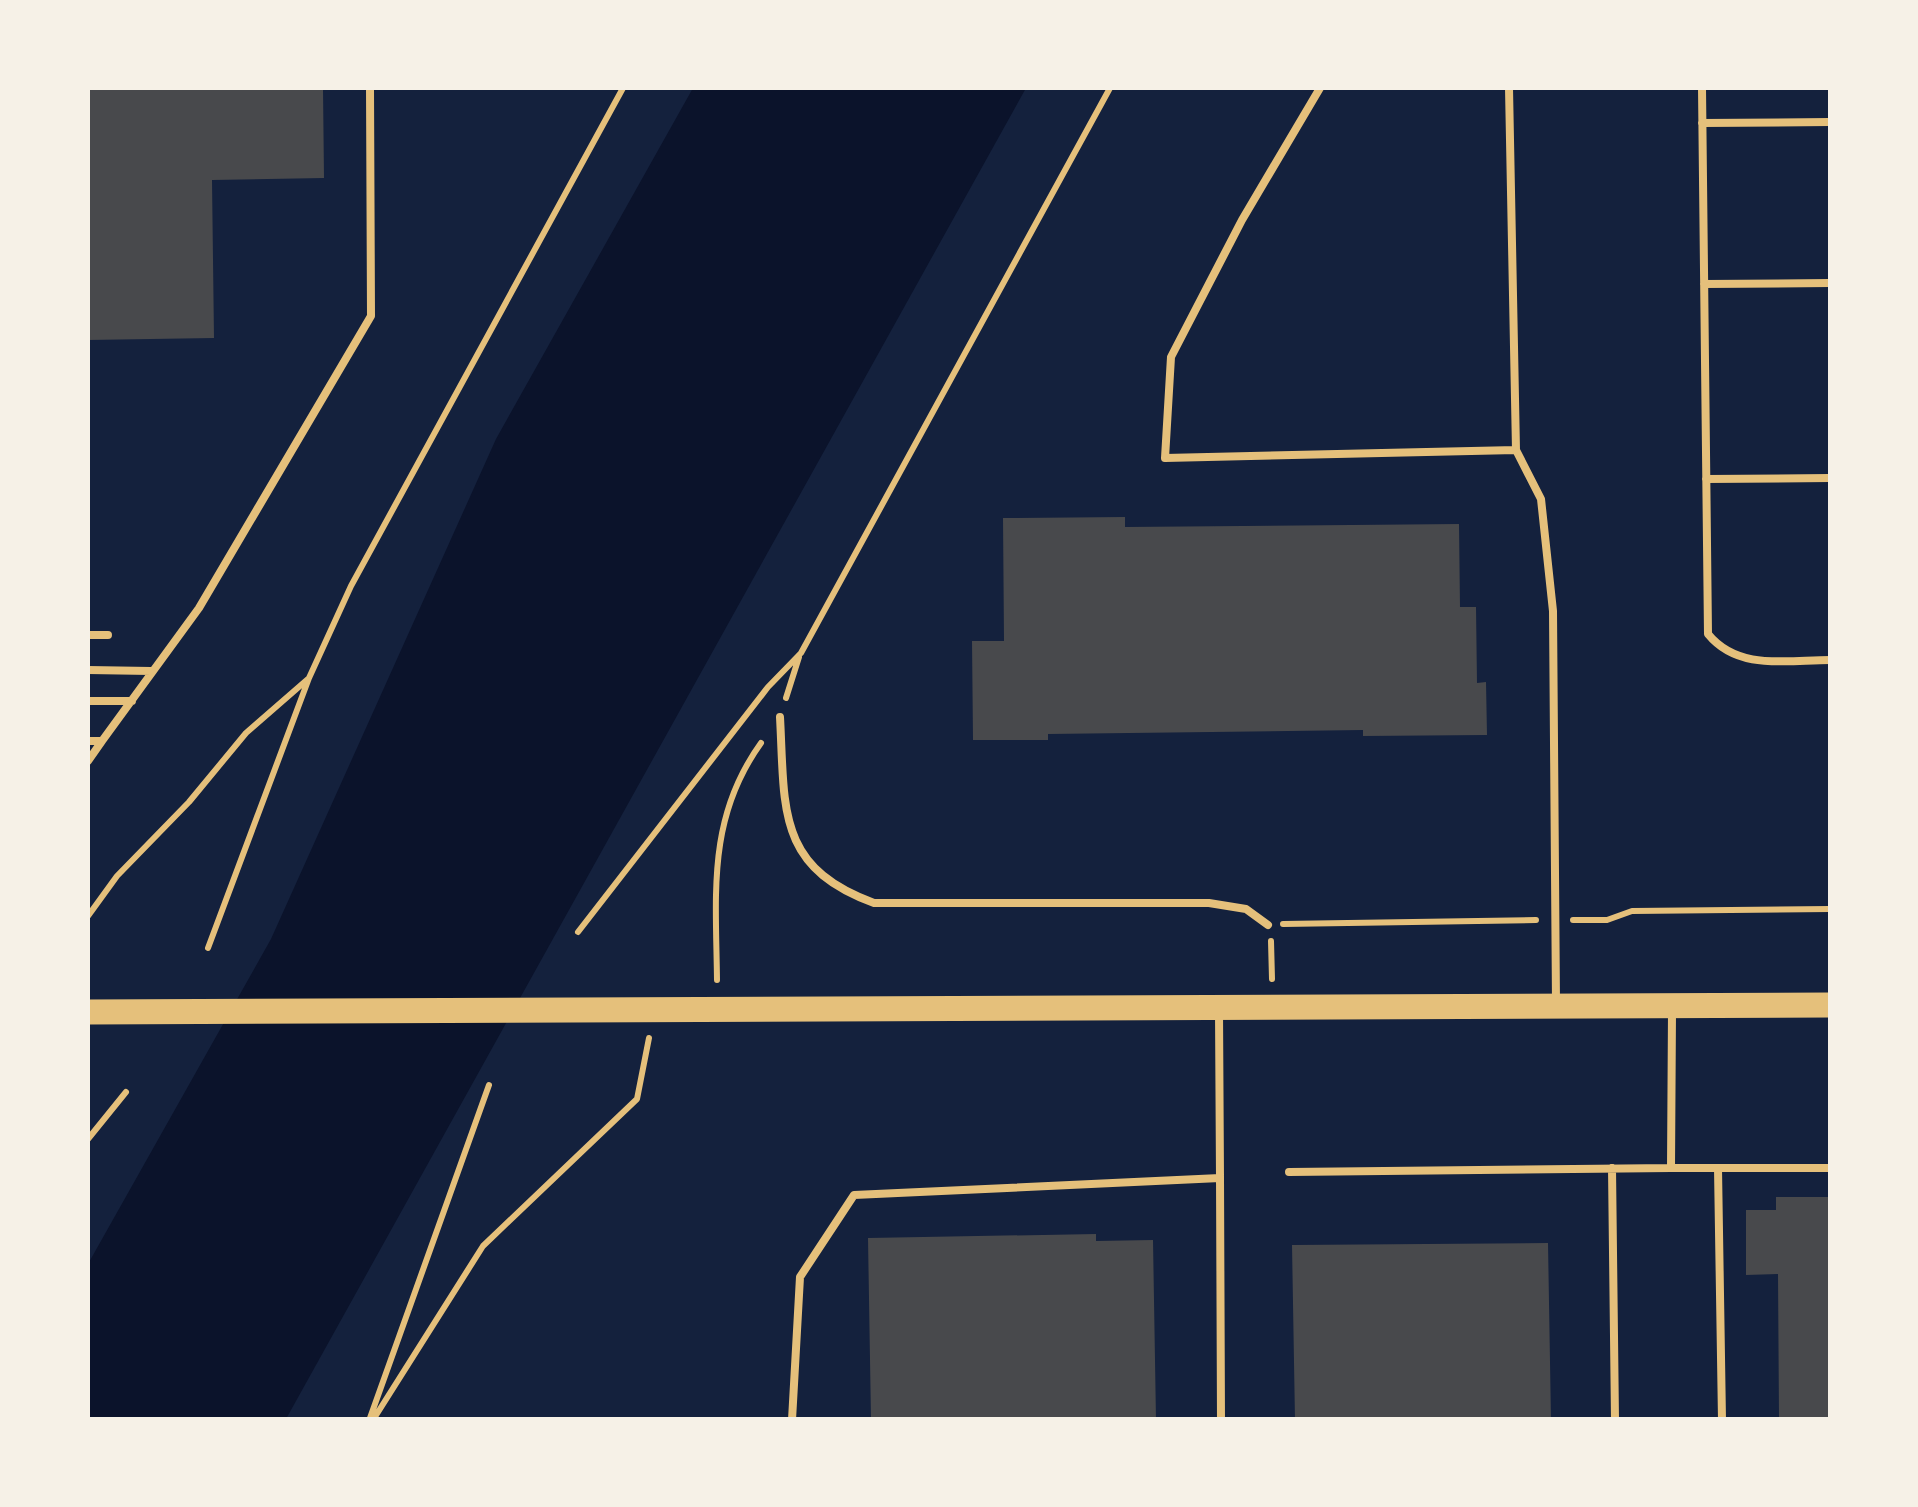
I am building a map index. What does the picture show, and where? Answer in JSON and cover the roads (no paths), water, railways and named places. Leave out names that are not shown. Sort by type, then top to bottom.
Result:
[{"type":"main road","points":[[88,1012],[1273,1011],[1830,1006]]},
{"type":"lane","points":[[88,760],[199,608],[371,316],[370,88]]},
{"type":"lane","points":[[1320,88],[1242,220],[1171,357],[1166,458],[1516,450]]},
{"type":"lane","points":[[1509,88],[1516,450],[1541,499],[1553,611],[1556,1008]]},
{"type":"lane","points":[[1702,88],[1708,634],[1721,650],[1744,660],[1830,660]]},
{"type":"lane","points":[[1702,122],[1830,122]]},
{"type":"lane","points":[[1704,284],[1830,283]]},
{"type":"lane","points":[[1706,479],[1830,478]]},
{"type":"lane","points":[[88,635],[108,635]]},
{"type":"lane","points":[[88,670],[151,671]]},
{"type":"lane","points":[[88,701],[132,701]]},
{"type":"lane","points":[[780,716],[790,829],[806,864],[836,890],[874,903],[1210,903],[1246,908],[1268,925]]},
{"type":"lane","points":[[88,742],[102,742]]},
{"type":"lane","points":[[1670,1168],[1672,1008]]},
{"type":"lane","points":[[1219,1011],[1221,1420]]},
{"type":"lane","points":[[1612,1168],[1615,1420]]},
{"type":"lane","points":[[1718,1168],[1722,1420]]},
{"type":"lane","points":[[1289,1172],[1830,1168]]},
{"type":"lane","points":[[792,1420],[800,1278],[854,1195],[1220,1178]]},
{"type":"water","points":[[693,88],[1026,88],[286,1419],[88,1420],[88,1264],[271,939],[496,439]]}]
